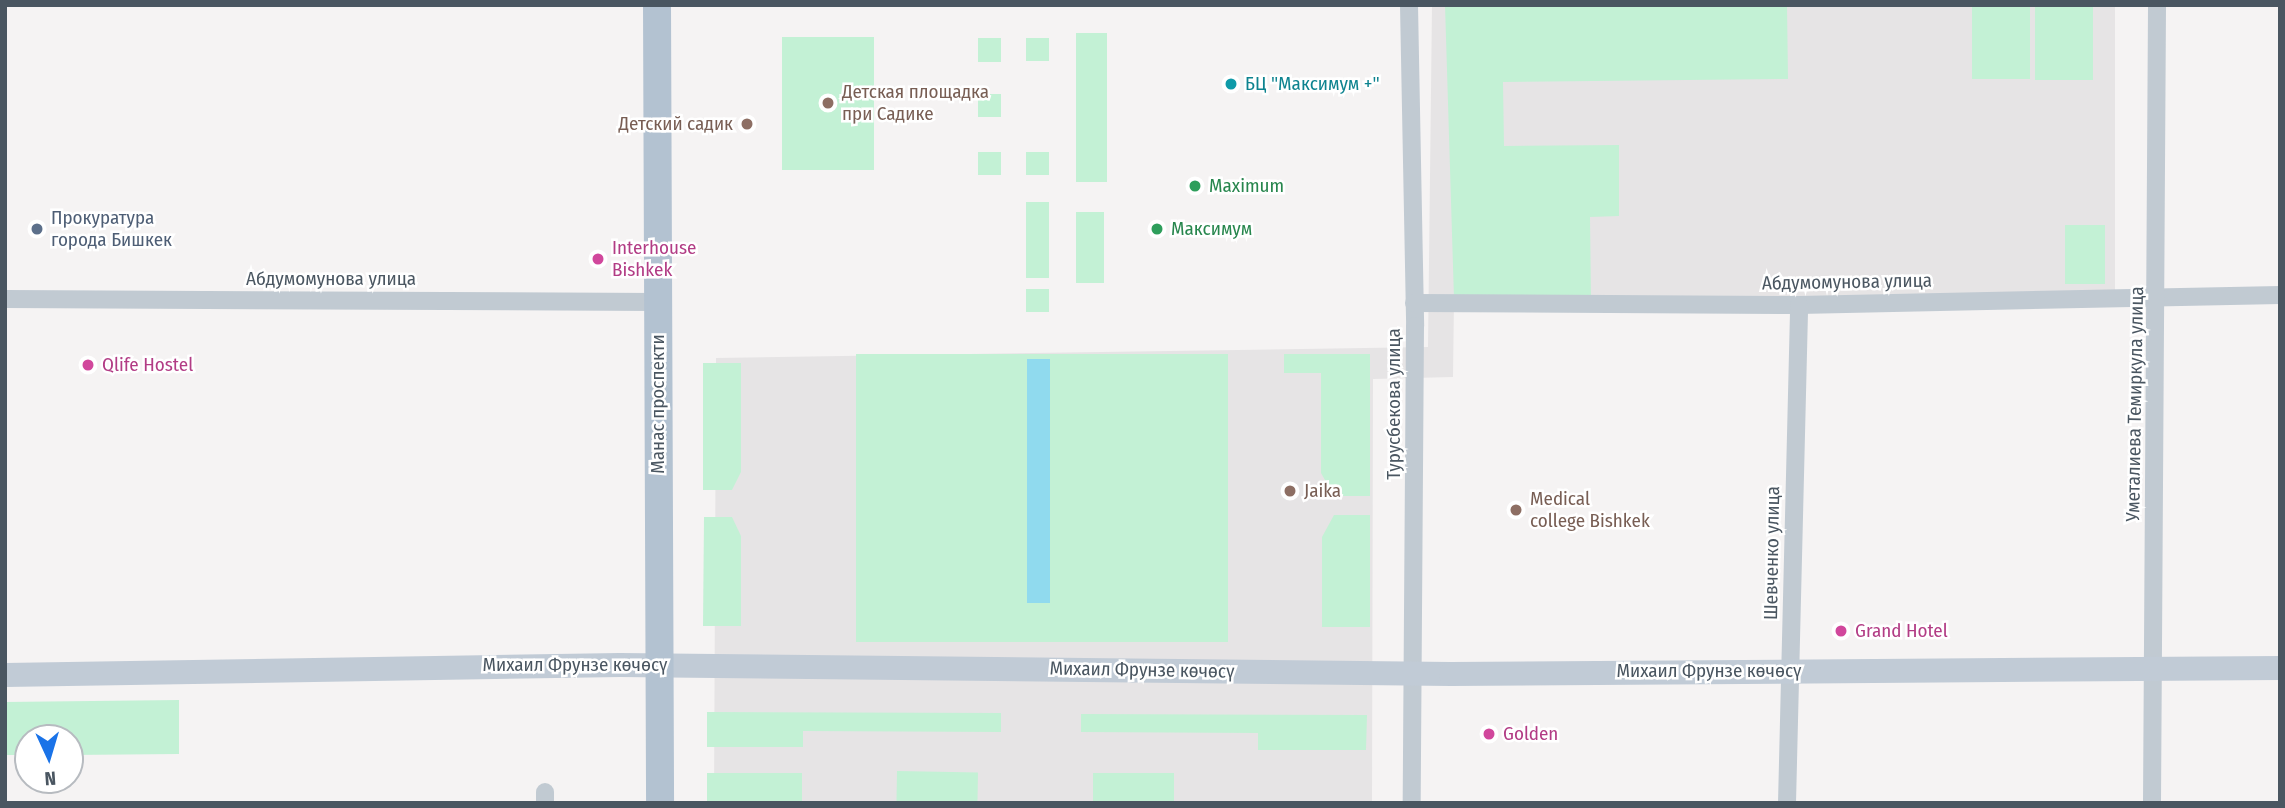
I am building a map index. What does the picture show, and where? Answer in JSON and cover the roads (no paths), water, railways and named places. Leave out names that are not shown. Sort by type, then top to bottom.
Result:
[{"type":"main road","name":"Манас проспекти","points":[[657,5],[660,803]]},
{"type":"main road","name":"Михаил Фрунзе көчөсү","points":[[5,675],[659,664],[1414,673],[2280,668]]},
{"type":"street","name":"Турусбекова улица","points":[[1409,5],[1414,303],[1412,803]]},
{"type":"street","name":"Уметалиева Темиркула улица","points":[[2152,803],[2157,5]]},
{"type":"street","name":"Абдумомунова улица","points":[[1414,303],[1799,305],[2280,295]]},
{"type":"street","name":"Абдумомунова улица","points":[[5,299],[657,302]]},
{"type":"street","name":"Шевченко улица","points":[[1787,803],[1799,305]]},
{"type":"water","points":[[1027,359],[1050,359],[1050,603],[1027,603]]},
{"type":"place","name":"БЦ \"Максимум +\"","points":[[1231,84]]},
{"type":"place","name":"Детская площадка при Садике","points":[[828,103]]},
{"type":"place","name":"Детский садик","points":[[747,124]]},
{"type":"place","name":"Maximum","points":[[1195,186]]},
{"type":"place","name":"Прокуратура города Бишкек","points":[[37,229]]},
{"type":"place","name":"Максимум","points":[[1157,229]]},
{"type":"place","name":"Interhouse Bishkek","points":[[598,259]]},
{"type":"place","name":"Qlife Hostel","points":[[88,365]]},
{"type":"place","name":"Jaika","points":[[1290,491]]},
{"type":"place","name":"Medical college Bishkek","points":[[1516,510]]},
{"type":"place","name":"Grand Hotel","points":[[1841,631]]},
{"type":"place","name":"Golden","points":[[1489,734]]}]
